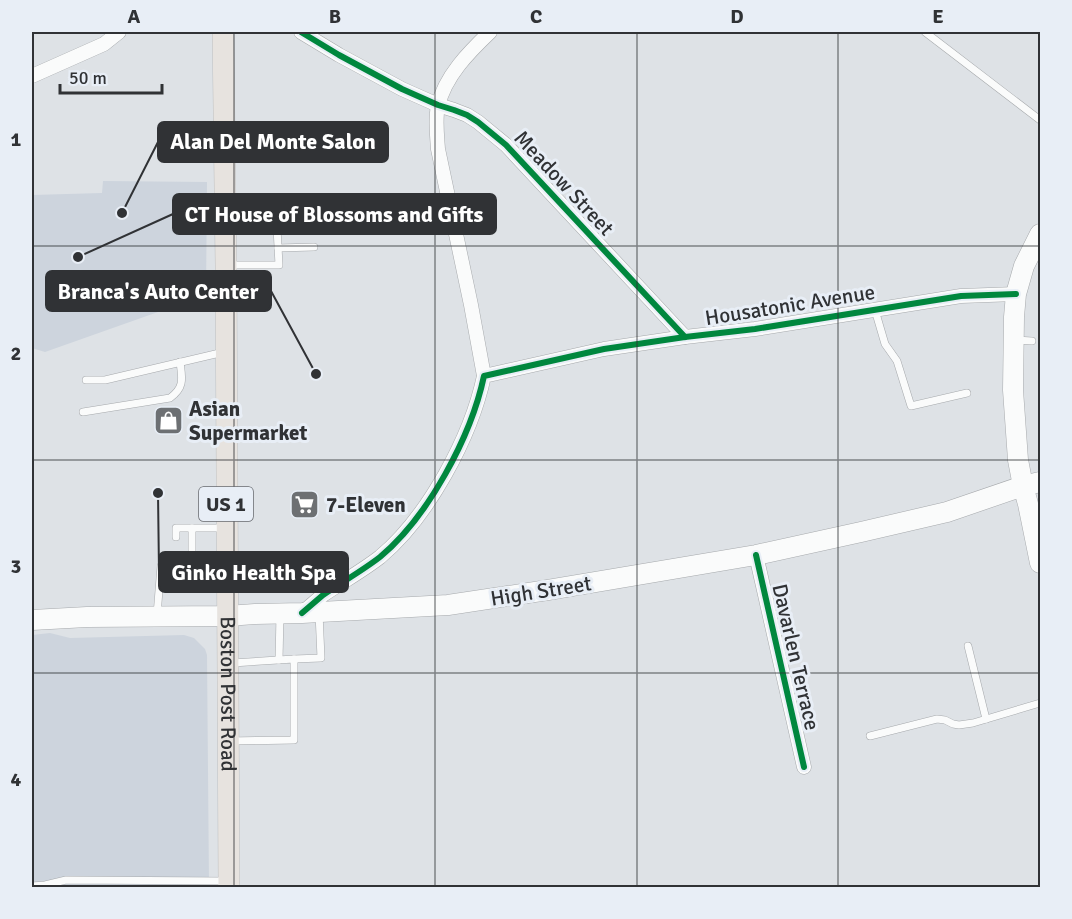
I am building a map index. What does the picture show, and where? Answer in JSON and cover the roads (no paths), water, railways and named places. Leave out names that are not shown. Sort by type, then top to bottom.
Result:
[{"type":"main road","name":"Boston Post Road","points":[[223,32],[229,884]]},
{"type":"main road","points":[[1041,234],[1024,266],[1016,294],[1023,341],[1013,390],[1018,460],[1032,484],[1028,504],[1041,562]]},
{"type":"main road","name":"High Street","points":[[32,620],[311,613],[448,605],[756,555],[947,512],[1032,484]]},
{"type":"street","points":[[32,76],[104,44],[119,32]]},
{"type":"street","name":"Meadow Street","points":[[301,32],[402,89],[467,115],[478,122],[506,145],[685,337]]},
{"type":"street","points":[[311,613],[322,596],[379,558],[407,530],[443,478],[475,411],[484,376],[438,149],[436,127],[438,105],[450,78],[472,48],[490,32]]},
{"type":"street","name":"Housatonic Avenue","points":[[484,376],[604,349],[755,329],[961,296],[1016,294]]},
{"type":"street","name":"Davarlen Terrace","points":[[756,555],[804,767]]},
{"type":"lane","points":[[925,32],[1041,120]]},
{"type":"lane","points":[[225,230],[277,228],[279,266],[226,265]]},
{"type":"lane","points":[[278,248],[314,247]]},
{"type":"lane","points":[[875,309],[882,336],[897,361],[911,406],[967,393]]},
{"type":"lane","points":[[86,380],[105,380],[226,352]]},
{"type":"lane","points":[[83,412],[170,398],[178,393],[182,382],[180,362]]},
{"type":"lane","points":[[176,537],[176,528],[226,528]]},
{"type":"lane","points":[[192,528],[192,568]]},
{"type":"lane","points":[[176,557],[176,567]]},
{"type":"lane","points":[[157,617],[161,566],[226,570]]},
{"type":"lane","points":[[279,660],[280,613]]},
{"type":"lane","points":[[227,663],[321,658],[311,613]]},
{"type":"lane","points":[[968,646],[986,719]]},
{"type":"lane","points":[[228,741],[294,740],[294,659]]},
{"type":"lane","points":[[870,736],[937,719],[959,725],[974,723],[1041,703]]},
{"type":"lane","points":[[32,886],[66,880],[229,884]]},
{"type":"place","name":"Alan Del Monte Salon","points":[[122,213]]},
{"type":"place","name":"CT House of Blossoms and Gifts","points":[[78,257]]},
{"type":"place","name":"Branca's Auto Center","points":[[316,374]]},
{"type":"place","name":"Asian Supermarket","points":[[168,421]]},
{"type":"place","name":"Ginko Health Spa","points":[[158,493]]},
{"type":"place","name":"7-Eleven","points":[[305,505]]}]
